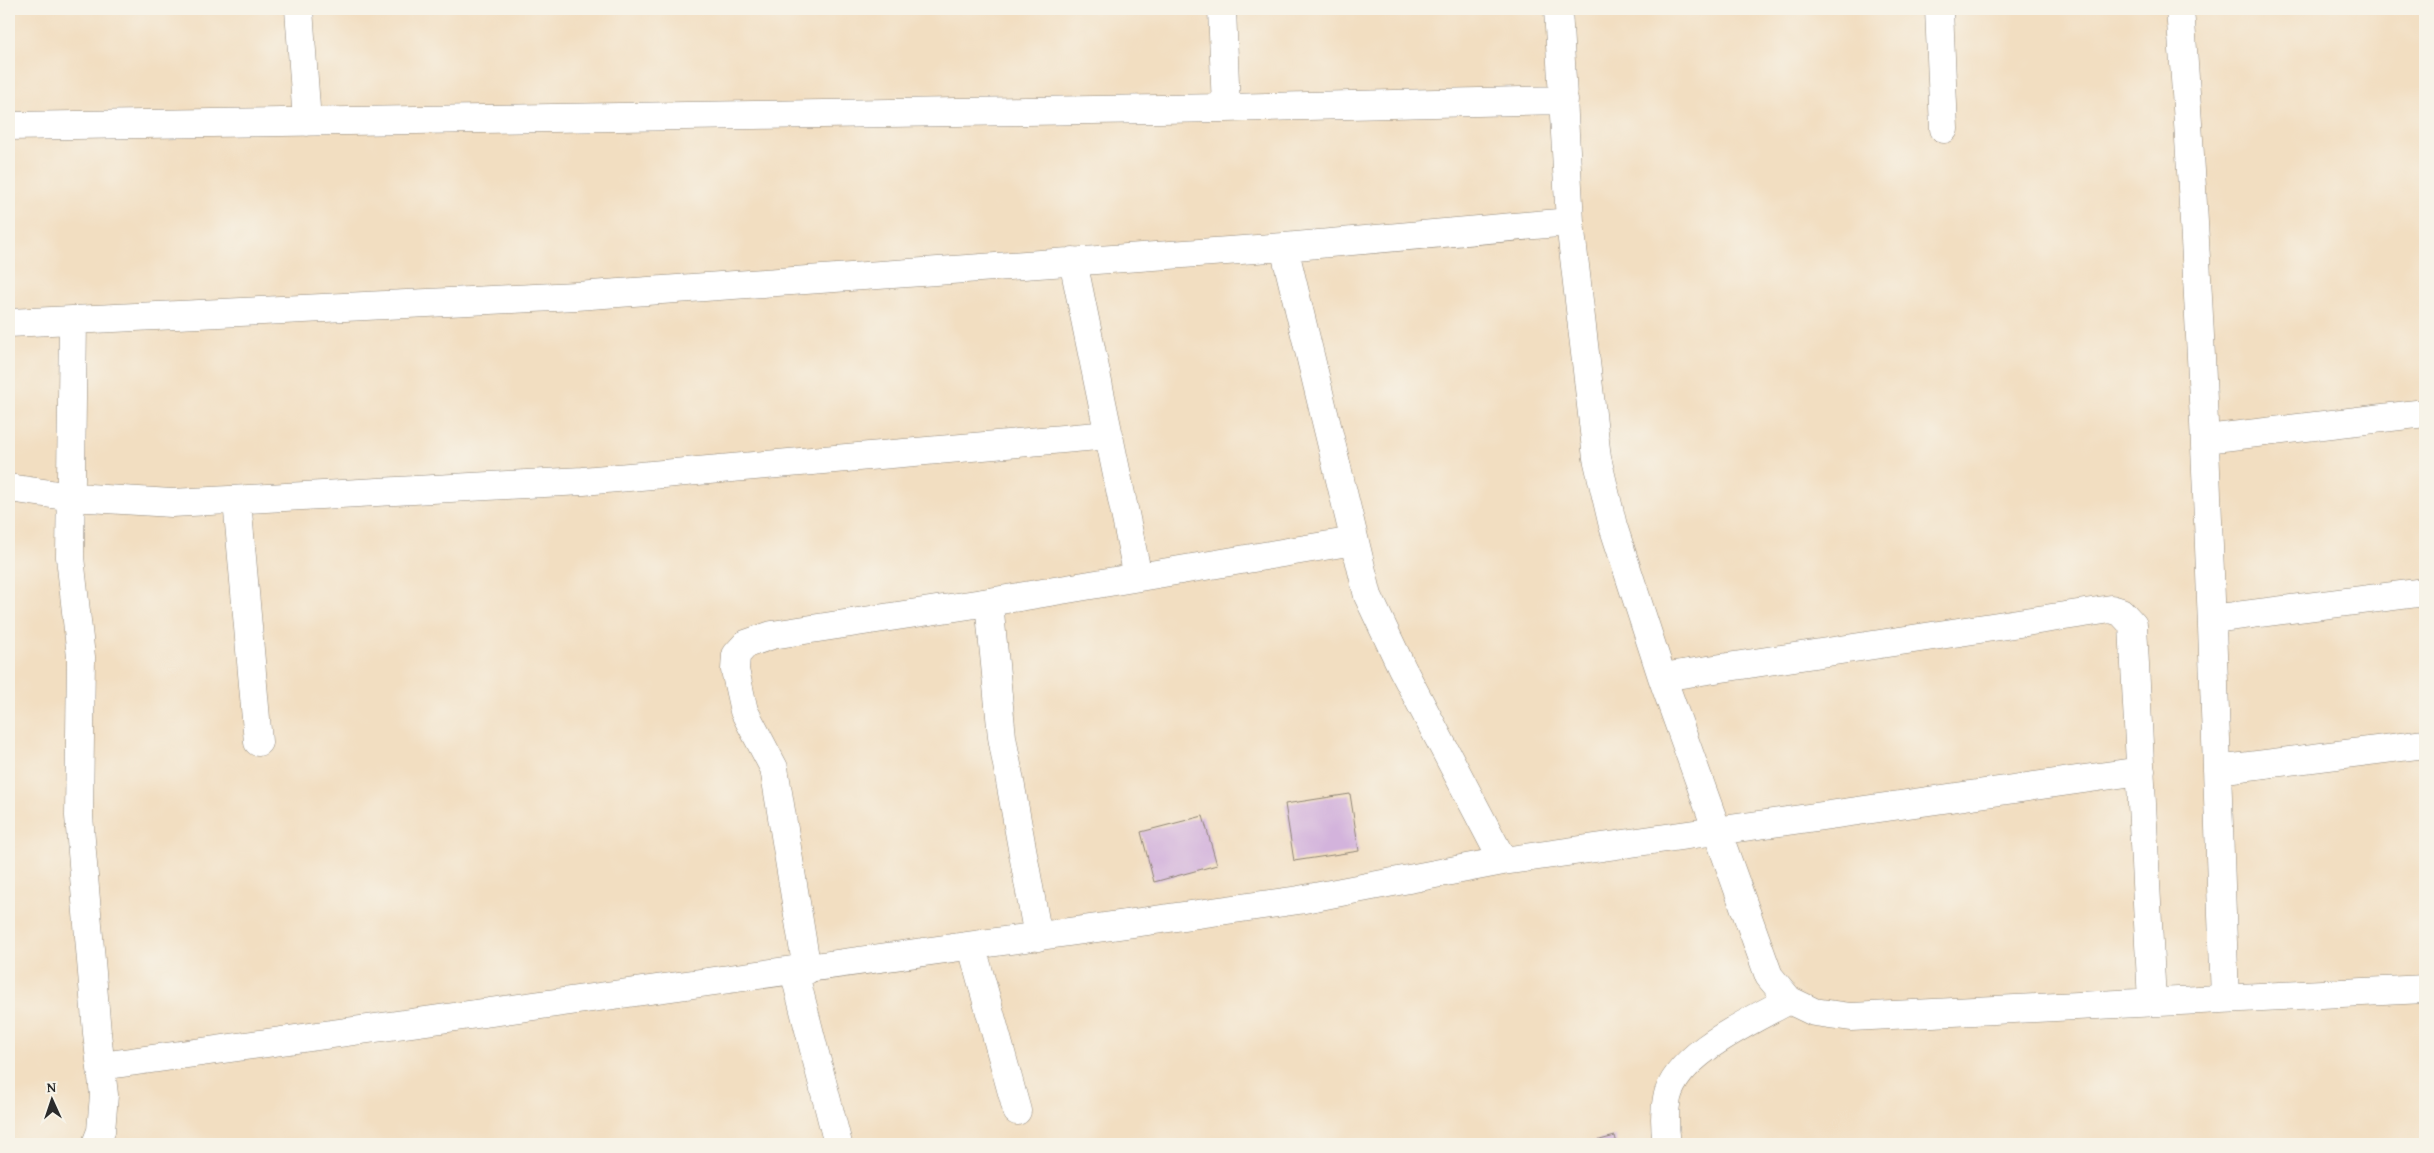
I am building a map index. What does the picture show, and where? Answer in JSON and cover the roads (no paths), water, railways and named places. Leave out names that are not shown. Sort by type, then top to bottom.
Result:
[{"type":"street","points":[[299,9],[307,122]]},
{"type":"street","points":[[1222,9],[1226,108]]},
{"type":"street","points":[[1558,9],[1570,222],[1597,458],[1613,526],[1662,677],[1769,976],[1789,1000],[1814,1012],[1851,1017],[2425,989]]},
{"type":"street","points":[[1939,9],[1944,129]]},
{"type":"street","points":[[2180,9],[2193,174],[2206,439],[2225,998]]},
{"type":"street","points":[[9,126],[1226,108],[1564,100]]},
{"type":"street","points":[[9,323],[576,296],[1284,246],[1570,222]]},
{"type":"street","points":[[1284,246],[1368,596],[1402,668],[1503,861]]},
{"type":"street","points":[[1073,261],[1138,577]]},
{"type":"street","points":[[73,320],[70,557],[81,657],[79,816],[104,1095],[101,1130],[96,1144]]},
{"type":"street","points":[[2206,439],[2425,413]]},
{"type":"street","points":[[9,488],[72,497],[172,503],[237,500],[584,481],[1108,435]]},
{"type":"street","points":[[237,500],[258,742]]},
{"type":"street","points":[[838,1144],[800,970],[774,768],[744,711],[735,670],[736,655],[746,644],[772,635],[989,602],[1354,541]]},
{"type":"street","points":[[2212,619],[2425,592]]},
{"type":"street","points":[[989,602],[1002,737],[1038,937]]},
{"type":"street","points":[[1662,677],[2111,609],[2121,612],[2133,625],[2152,1002]]},
{"type":"street","points":[[2217,770],[2425,744]]},
{"type":"street","points":[[101,1066],[972,947],[1299,900],[1503,861],[2141,771]]},
{"type":"street","points":[[972,947],[1017,1111]]},
{"type":"street","points":[[1667,1144],[1667,1098],[1678,1075],[1705,1048],[1789,1000]]}]
